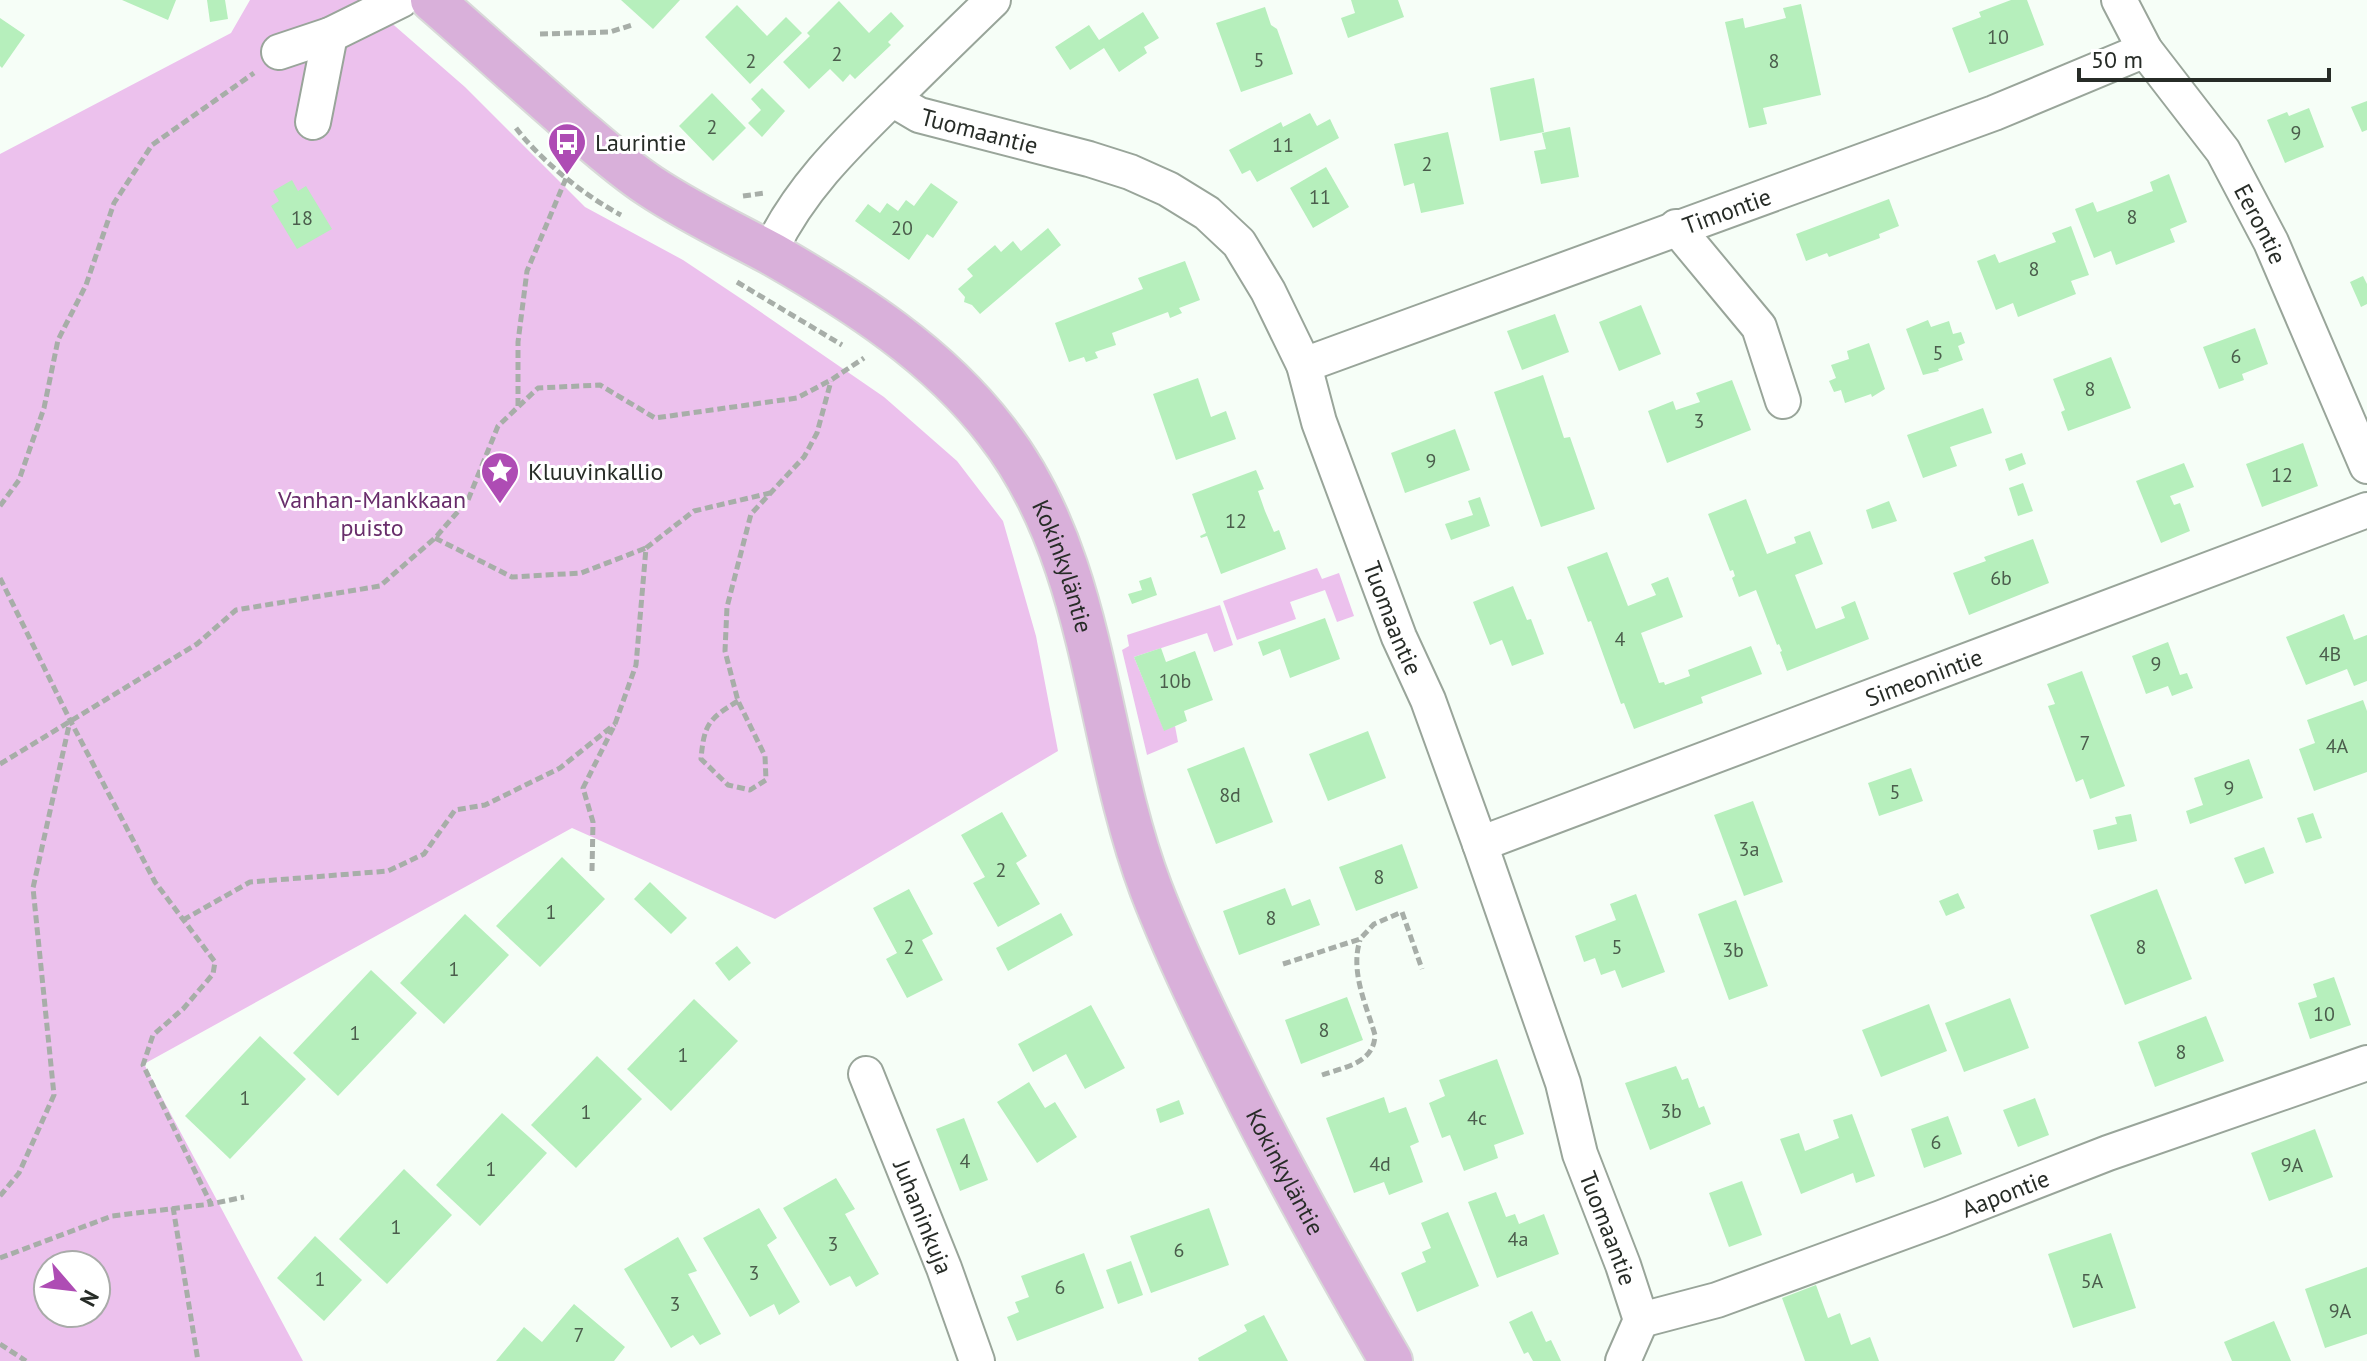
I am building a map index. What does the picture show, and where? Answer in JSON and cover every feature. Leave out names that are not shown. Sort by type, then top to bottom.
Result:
[{"type":"main road","name":"Kokinkyläntie","points":[[432,0],[645,183],[832,289],[936,367],[997,431],[1019,464],[1054,531],[1084,626],[1123,803],[1150,887],[1184,970],[1291,1185],[1391,1361]]},
{"type":"street","points":[[279,52],[330,35],[401,0]]},
{"type":"street","points":[[769,253],[801,195],[892,99],[993,0]]},
{"type":"street","name":"Eerontie","points":[[2119,0],[2145,50],[2223,151],[2271,242],[2367,466]]},
{"type":"street","points":[[313,122],[330,35]]},
{"type":"street","name":"Timontie","points":[[1304,365],[1994,113],[2145,50]]},
{"type":"street","name":"Tuomaantie","points":[[892,99],[919,115],[1130,172],[1168,189],[1207,213],[1239,243],[1268,291],[1304,365],[1319,422],[1399,637],[1428,700],[1480,844],[1563,1083],[1580,1154],[1641,1320]]},
{"type":"street","points":[[1676,227],[1759,327],[1783,401]]},
{"type":"street","name":"Simeonintie","points":[[1480,844],[2367,510]]},
{"type":"street","name":"Aapontie","points":[[1641,1320],[1717,1300],[2108,1153],[2367,1063]]},
{"type":"street","name":"Juhaninkuja","points":[[866,1074],[944,1268],[977,1361]]},
{"type":"street","points":[[1623,1361],[1641,1320]]},
{"type":"path","points":[[540,34],[610,32],[632,25]]},
{"type":"path","points":[[0,506],[19,480],[44,408],[58,340],[86,285],[114,203],[152,145],[279,52]]},
{"type":"path","points":[[511,122],[529,145],[600,204],[626,218]]},
{"type":"path","points":[[518,407],[518,342],[527,271],[567,176]]},
{"type":"path","points":[[732,278],[875,367]]},
{"type":"path","points":[[0,764],[197,644],[236,610],[380,586],[435,538],[468,500],[498,426],[538,388],[600,385],[655,418],[797,398],[864,358]]},
{"type":"path","points":[[738,701],[719,712],[704,732],[701,759],[728,785],[750,790],[766,780],[765,756],[738,701],[725,651],[727,607],[751,514],[804,457],[817,433],[831,380]]},
{"type":"path","points":[[435,538],[512,577],[581,573],[646,548],[694,511],[771,493]]},
{"type":"path","points":[[592,871],[593,822],[583,788],[615,724],[636,665],[646,548]]},
{"type":"path","points":[[0,578],[155,882],[215,962],[213,974],[183,1009],[153,1035],[143,1065],[211,1204]]},
{"type":"path","points":[[0,1196],[19,1173],[54,1095],[33,888],[70,720]]},
{"type":"path","points":[[183,920],[250,882],[388,871],[424,854],[455,810],[485,805],[560,768],[615,724]]},
{"type":"path","points":[[1322,1075],[1360,1062],[1375,1045],[1355,955],[1360,939],[1374,924],[1402,912],[1422,969]]},
{"type":"path","points":[[1283,964],[1360,939]]},
{"type":"path","points":[[0,1258],[112,1216],[244,1197]]},
{"type":"path","points":[[173,1207],[198,1361]]},
{"type":"path","points":[[0,1344],[26,1361]]},
{"type":"green space","name":"Vanhan-Mankkaan puisto","points":[[250,0],[365,0],[465,87],[585,207],[683,260],[749,304],[884,397],[957,461],[1003,521],[1036,636],[1058,751],[775,919],[572,828],[144,1064],[303,1361],[0,1361],[0,154],[231,33]]},
{"type":"green space","points":[[1317,568],[1322,579],[1339,573],[1354,616],[1337,622],[1325,590],[1290,602],[1296,619],[1237,640],[1223,601]]},
{"type":"green space","points":[[1220,605],[1233,645],[1214,652],[1207,633],[1134,657],[1164,730],[1175,726],[1178,742],[1147,755],[1122,650],[1129,646],[1127,635]]},
{"type":"building","points":[[122,0],[176,0],[168,20]]},
{"type":"building","points":[[207,0],[225,0],[228,19],[210,22]]},
{"type":"building","points":[[621,0],[680,0],[653,29]]},
{"type":"building","points":[[1351,0],[1398,0],[1404,17],[1348,38],[1341,18],[1355,13]]},
{"type":"building","points":[[2011,0],[2027,0],[2044,45],[1969,73],[1952,28],[1981,17],[1979,12]]},
{"type":"building","points":[[839,1],[869,33],[891,12],[904,26],[888,42],[891,45],[855,79],[850,74],[843,82],[830,69],[809,89],[783,62]]},
{"type":"building","points":[[1801,4],[1821,95],[1763,108],[1767,124],[1749,128],[1725,22],[1743,18],[1745,28],[1786,18],[1783,8]]},
{"type":"building","points":[[737,5],[767,36],[786,17],[802,33],[750,84],[705,37]]},
{"type":"building","points":[[1265,7],[1271,25],[1277,29],[1293,74],[1241,92],[1216,23]]},
{"type":"building","points":[[1143,12],[1159,38],[1144,47],[1147,53],[1119,72],[1104,48],[1070,70],[1055,47],[1089,25],[1099,40]]},
{"type":"building","points":[[0,18],[25,35],[2,68],[0,66]]},
{"type":"building","points":[[1534,78],[1544,132],[1500,141],[1490,88]]},
{"type":"building","points":[[762,88],[785,111],[762,137],[748,123],[761,110],[751,99]]},
{"type":"building","points":[[712,93],[746,128],[713,161],[679,126]]},
{"type":"building","points":[[2367,101],[2367,130],[2362,132],[2351,107]]},
{"type":"building","points":[[2309,108],[2324,147],[2285,163],[2267,120]]},
{"type":"building","points":[[1310,113],[1317,126],[1330,119],[1339,138],[1257,182],[1250,170],[1242,174],[1229,150],[1281,122],[1283,127]]},
{"type":"building","points":[[1570,127],[1579,177],[1541,184],[1534,151],[1546,149],[1542,133]]},
{"type":"building","points":[[1448,132],[1464,204],[1421,213],[1414,183],[1404,186],[1394,144]]},
{"type":"building","points":[[1326,167],[1349,207],[1313,228],[1290,188]]},
{"type":"building","points":[[2169,174],[2187,222],[2170,229],[2175,242],[2116,265],[2111,251],[2094,258],[2075,209],[2093,202],[2097,212],[2119,204],[2153,191],[2150,182]]},
{"type":"building","points":[[292,180],[298,191],[306,186],[332,229],[297,249],[271,206],[279,201],[273,191]]},
{"type":"building","points":[[931,183],[958,202],[933,238],[927,234],[909,260],[855,221],[868,204],[880,213],[887,203],[898,211],[906,200],[914,206]]},
{"type":"building","points":[[1889,199],[1899,226],[1879,234],[1880,238],[1829,257],[1827,253],[1806,261],[1796,234]]},
{"type":"building","points":[[2071,226],[2089,275],[2071,281],[2076,294],[2018,317],[2013,303],[1996,310],[1977,261],[1995,254],[1999,263],[2056,242],[2052,233]]},
{"type":"building","points":[[1048,228],[1061,245],[980,314],[964,302],[965,297],[958,289],[973,276],[967,269],[995,245],[1001,252],[1013,241],[1021,251]]},
{"type":"building","points":[[1185,261],[1200,300],[1179,308],[1182,313],[1170,318],[1168,312],[1112,333],[1116,345],[1095,352],[1098,358],[1086,362],[1084,357],[1069,362],[1055,323],[1143,289],[1138,278]]},
{"type":"building","points":[[2363,276],[2367,284],[2367,304],[2361,307],[2350,282]]},
{"type":"building","points":[[1641,305],[1661,354],[1619,371],[1599,322]]},
{"type":"building","points":[[1555,314],[1569,352],[1522,370],[1507,331]]},
{"type":"building","points":[[1928,320],[1931,327],[1949,321],[1953,334],[1961,332],[1965,343],[1958,346],[1963,360],[1923,375],[1906,329]]},
{"type":"building","points":[[2255,328],[2268,364],[2242,374],[2244,380],[2219,389],[2203,347]]},
{"type":"building","points":[[1869,343],[1885,389],[1872,397],[1871,394],[1845,403],[1841,390],[1834,392],[1829,381],[1836,378],[1831,365],[1849,359],[1847,351]]},
{"type":"building","points":[[2111,357],[2131,408],[2068,431],[2061,412],[2065,410],[2053,379]]},
{"type":"building","points":[[1543,375],[1564,438],[1570,437],[1595,509],[1541,527],[1494,392]]},
{"type":"building","points":[[1198,378],[1211,417],[1226,411],[1236,439],[1176,460],[1153,394]]},
{"type":"building","points":[[1732,380],[1751,430],[1667,463],[1648,411],[1673,401],[1676,410],[1700,402],[1696,393]]},
{"type":"building","points":[[1983,408],[1992,433],[1950,447],[1957,466],[1923,478],[1907,435]]},
{"type":"building","points":[[1455,429],[1470,470],[1405,493],[1391,453]]},
{"type":"building","points":[[2303,443],[2318,486],[2262,507],[2246,464]]},
{"type":"building","points":[[2022,453],[2026,464],[2009,471],[2005,459]]},
{"type":"building","points":[[2184,463],[2194,487],[2170,496],[2174,505],[2180,503],[2190,531],[2161,543],[2136,481]]},
{"type":"building","points":[[1256,470],[1264,489],[1258,491],[1265,511],[1274,532],[1279,530],[1286,549],[1221,574],[1207,536],[1200,536],[1206,533],[1192,494]]},
{"type":"building","points":[[2023,483],[2033,511],[2018,516],[2009,488]]},
{"type":"building","points":[[1480,497],[1490,526],[1451,540],[1445,524],[1473,515],[1468,501]]},
{"type":"building","points":[[1746,499],[1767,554],[1796,543],[1794,537],[1810,531],[1823,564],[1795,575],[1816,629],[1845,618],[1841,607],[1855,601],[1869,639],[1787,671],[1782,651],[1756,590],[1739,597],[1732,578],[1735,576],[1733,570],[1730,571],[1708,514]]},
{"type":"building","points":[[1889,501],[1897,521],[1872,529],[1866,510]]},
{"type":"building","points":[[2033,539],[2049,583],[1969,615],[1953,573],[1986,561],[1984,557]]},
{"type":"building","points":[[1607,552],[1628,606],[1656,595],[1651,584],[1668,577],[1683,617],[1641,633],[1659,683],[1664,682],[1665,685],[1690,676],[1688,670],[1751,646],[1762,674],[1701,697],[1703,703],[1634,729],[1624,703],[1621,704],[1591,621],[1588,622],[1567,567]]},
{"type":"building","points":[[1151,577],[1157,595],[1132,604],[1128,594],[1142,590],[1139,581]]},
{"type":"building","points":[[1513,586],[1527,620],[1531,619],[1544,654],[1512,666],[1502,640],[1490,645],[1473,602]]},
{"type":"building","points":[[2344,614],[2354,640],[2367,635],[2367,681],[2354,686],[2347,669],[2306,685],[2286,637]]},
{"type":"building","points":[[1325,618],[1340,659],[1290,678],[1280,649],[1263,656],[1258,642]]},
{"type":"building","points":[[2168,642],[2180,675],[2187,673],[2193,688],[2172,696],[2168,686],[2146,694],[2132,656]]},
{"type":"building","points":[[1161,648],[1166,662],[1195,651],[1213,700],[1184,711],[1187,721],[1164,731],[1134,657]]},
{"type":"building","points":[[2082,671],[2125,786],[2090,799],[2083,779],[2076,782],[2048,706],[2055,704],[2047,684]]},
{"type":"building","points":[[2363,700],[2367,711],[2367,772],[2314,791],[2299,749],[2315,743],[2307,720]]},
{"type":"building","points":[[1368,731],[1386,778],[1328,801],[1309,754]]},
{"type":"building","points":[[1244,747],[1273,822],[1216,844],[1187,769]]},
{"type":"building","points":[[2249,759],[2263,798],[2190,824],[2186,811],[2203,805],[2194,778]]},
{"type":"building","points":[[1911,768],[1923,801],[1879,816],[1868,783]]},
{"type":"building","points":[[1753,801],[1783,882],[1744,896],[1714,815]]},
{"type":"building","points":[[1002,812],[1027,856],[1016,863],[1040,904],[998,927],[973,883],[985,877],[961,835]]},
{"type":"building","points":[[2313,813],[2322,838],[2306,843],[2297,818]]},
{"type":"building","points":[[2131,814],[2137,841],[2098,850],[2093,830],[2117,824],[2115,817]]},
{"type":"building","points":[[1402,844],[1418,888],[1356,911],[1339,867]]},
{"type":"building","points":[[2264,847],[2274,873],[2245,884],[2234,858]]},
{"type":"building","points":[[562,857],[605,899],[540,967],[496,926]]},
{"type":"building","points":[[650,882],[687,918],[671,934],[634,899]]},
{"type":"building","points":[[1285,888],[1292,906],[1310,899],[1320,925],[1239,955],[1223,911]]},
{"type":"building","points":[[909,889],[933,934],[922,940],[943,980],[907,998],[886,959],[897,953],[873,908]]},
{"type":"building","points":[[2157,889],[2192,979],[2125,1005],[2090,915]]},
{"type":"building","points":[[1958,893],[1965,908],[1946,916],[1939,901]]},
{"type":"building","points":[[1636,894],[1665,972],[1622,988],[1615,970],[1601,975],[1595,958],[1584,962],[1575,936],[1616,920],[1610,904]]},
{"type":"building","points":[[1736,900],[1768,986],[1729,1000],[1698,914]]},
{"type":"building","points":[[1061,913],[1073,935],[1008,971],[996,948]]},
{"type":"building","points":[[465,914],[509,955],[444,1024],[400,983]]},
{"type":"building","points":[[737,946],[751,963],[729,981],[715,963]]},
{"type":"building","points":[[371,970],[417,1013],[338,1096],[293,1053]]},
{"type":"building","points":[[2334,977],[2351,1025],[2310,1039],[2298,1003],[2317,997],[2313,984]]},
{"type":"building","points":[[1347,997],[1363,1040],[1301,1064],[1285,1020]]},
{"type":"building","points":[[2010,998],[2029,1048],[1964,1072],[1945,1023]]},
{"type":"building","points":[[694,999],[738,1041],[671,1111],[627,1069]]},
{"type":"building","points":[[1929,1004],[1947,1051],[1881,1077],[1862,1030]]},
{"type":"building","points":[[1091,1005],[1125,1068],[1085,1089],[1066,1054],[1033,1072],[1018,1044]]},
{"type":"building","points":[[2206,1016],[2224,1061],[2155,1087],[2138,1042]]},
{"type":"building","points":[[260,1036],[306,1079],[230,1159],[185,1116]]},
{"type":"building","points":[[597,1056],[642,1099],[576,1168],[531,1125]]},
{"type":"building","points":[[1497,1059],[1524,1134],[1494,1145],[1498,1158],[1464,1171],[1450,1135],[1442,1138],[1429,1103],[1445,1096],[1439,1080]]},
{"type":"building","points":[[1676,1066],[1682,1080],[1688,1078],[1699,1108],[1704,1106],[1711,1124],[1650,1150],[1625,1083]]},
{"type":"building","points":[[1029,1082],[1045,1108],[1055,1102],[1077,1137],[1037,1163],[997,1102]]},
{"type":"building","points":[[1384,1097],[1389,1113],[1406,1107],[1419,1142],[1410,1146],[1423,1182],[1389,1195],[1384,1182],[1354,1193],[1326,1118]]},
{"type":"building","points":[[2035,1098],[2049,1135],[2018,1147],[2003,1110]]},
{"type":"building","points":[[1179,1100],[1184,1114],[1160,1123],[1156,1109]]},
{"type":"building","points":[[502,1113],[547,1153],[480,1226],[436,1185]]},
{"type":"building","points":[[1852,1114],[1875,1176],[1856,1183],[1853,1173],[1801,1194],[1780,1139],[1799,1133],[1805,1151],[1839,1138],[1833,1120]]},
{"type":"building","points":[[1948,1116],[1962,1154],[1924,1168],[1911,1129]]},
{"type":"building","points":[[964,1118],[988,1180],[960,1191],[936,1129]]},
{"type":"building","points":[[2315,1129],[2333,1177],[2269,1201],[2251,1153]]},
{"type":"building","points":[[404,1169],[452,1215],[387,1284],[339,1239]]},
{"type":"building","points":[[836,1178],[855,1209],[845,1214],[879,1274],[856,1287],[850,1276],[830,1286],[783,1208]]},
{"type":"building","points":[[1742,1181],[1762,1235],[1729,1247],[1709,1193]]},
{"type":"building","points":[[1496,1192],[1506,1217],[1515,1214],[1519,1224],[1544,1214],[1559,1254],[1497,1278],[1468,1202]]},
{"type":"building","points":[[759,1208],[777,1238],[767,1245],[800,1302],[779,1315],[774,1304],[750,1317],[703,1238]]},
{"type":"building","points":[[1209,1208],[1229,1265],[1151,1293],[1130,1236]]},
{"type":"building","points":[[1448,1212],[1479,1286],[1417,1312],[1401,1273],[1426,1262],[1422,1252],[1431,1248],[1421,1223]]},
{"type":"building","points":[[2111,1233],[2136,1308],[2073,1328],[2048,1254]]},
{"type":"building","points":[[315,1236],[362,1280],[324,1321],[277,1278]]},
{"type":"building","points":[[678,1237],[697,1271],[688,1274],[721,1334],[700,1345],[693,1335],[671,1348],[624,1269]]},
{"type":"building","points":[[1084,1253],[1104,1308],[1017,1341],[1007,1317],[1019,1312],[1015,1302],[1029,1297],[1021,1276]]},
{"type":"building","points":[[1131,1261],[1143,1295],[1118,1304],[1106,1270]]},
{"type":"building","points":[[2367,1267],[2367,1334],[2325,1348],[2305,1289]]},
{"type":"building","points":[[1816,1285],[1828,1318],[1840,1313],[1851,1345],[1870,1337],[1879,1361],[1805,1361],[1782,1298]]},
{"type":"building","points":[[574,1304],[625,1347],[614,1361],[496,1361],[524,1327],[542,1342]]},
{"type":"building","points":[[1532,1311],[1546,1342],[1551,1340],[1561,1361],[1533,1361],[1528,1352],[1524,1354],[1509,1322]]},
{"type":"building","points":[[1264,1315],[1288,1361],[1199,1361],[1198,1358],[1247,1331],[1244,1325]]},
{"type":"building","points":[[2274,1321],[2291,1361],[2232,1361],[2224,1342]]},
{"type":"place","name":"Laurintie","points":[[567,176]]},
{"type":"place","name":"Kluuvinkallio","points":[[500,505]]}]
